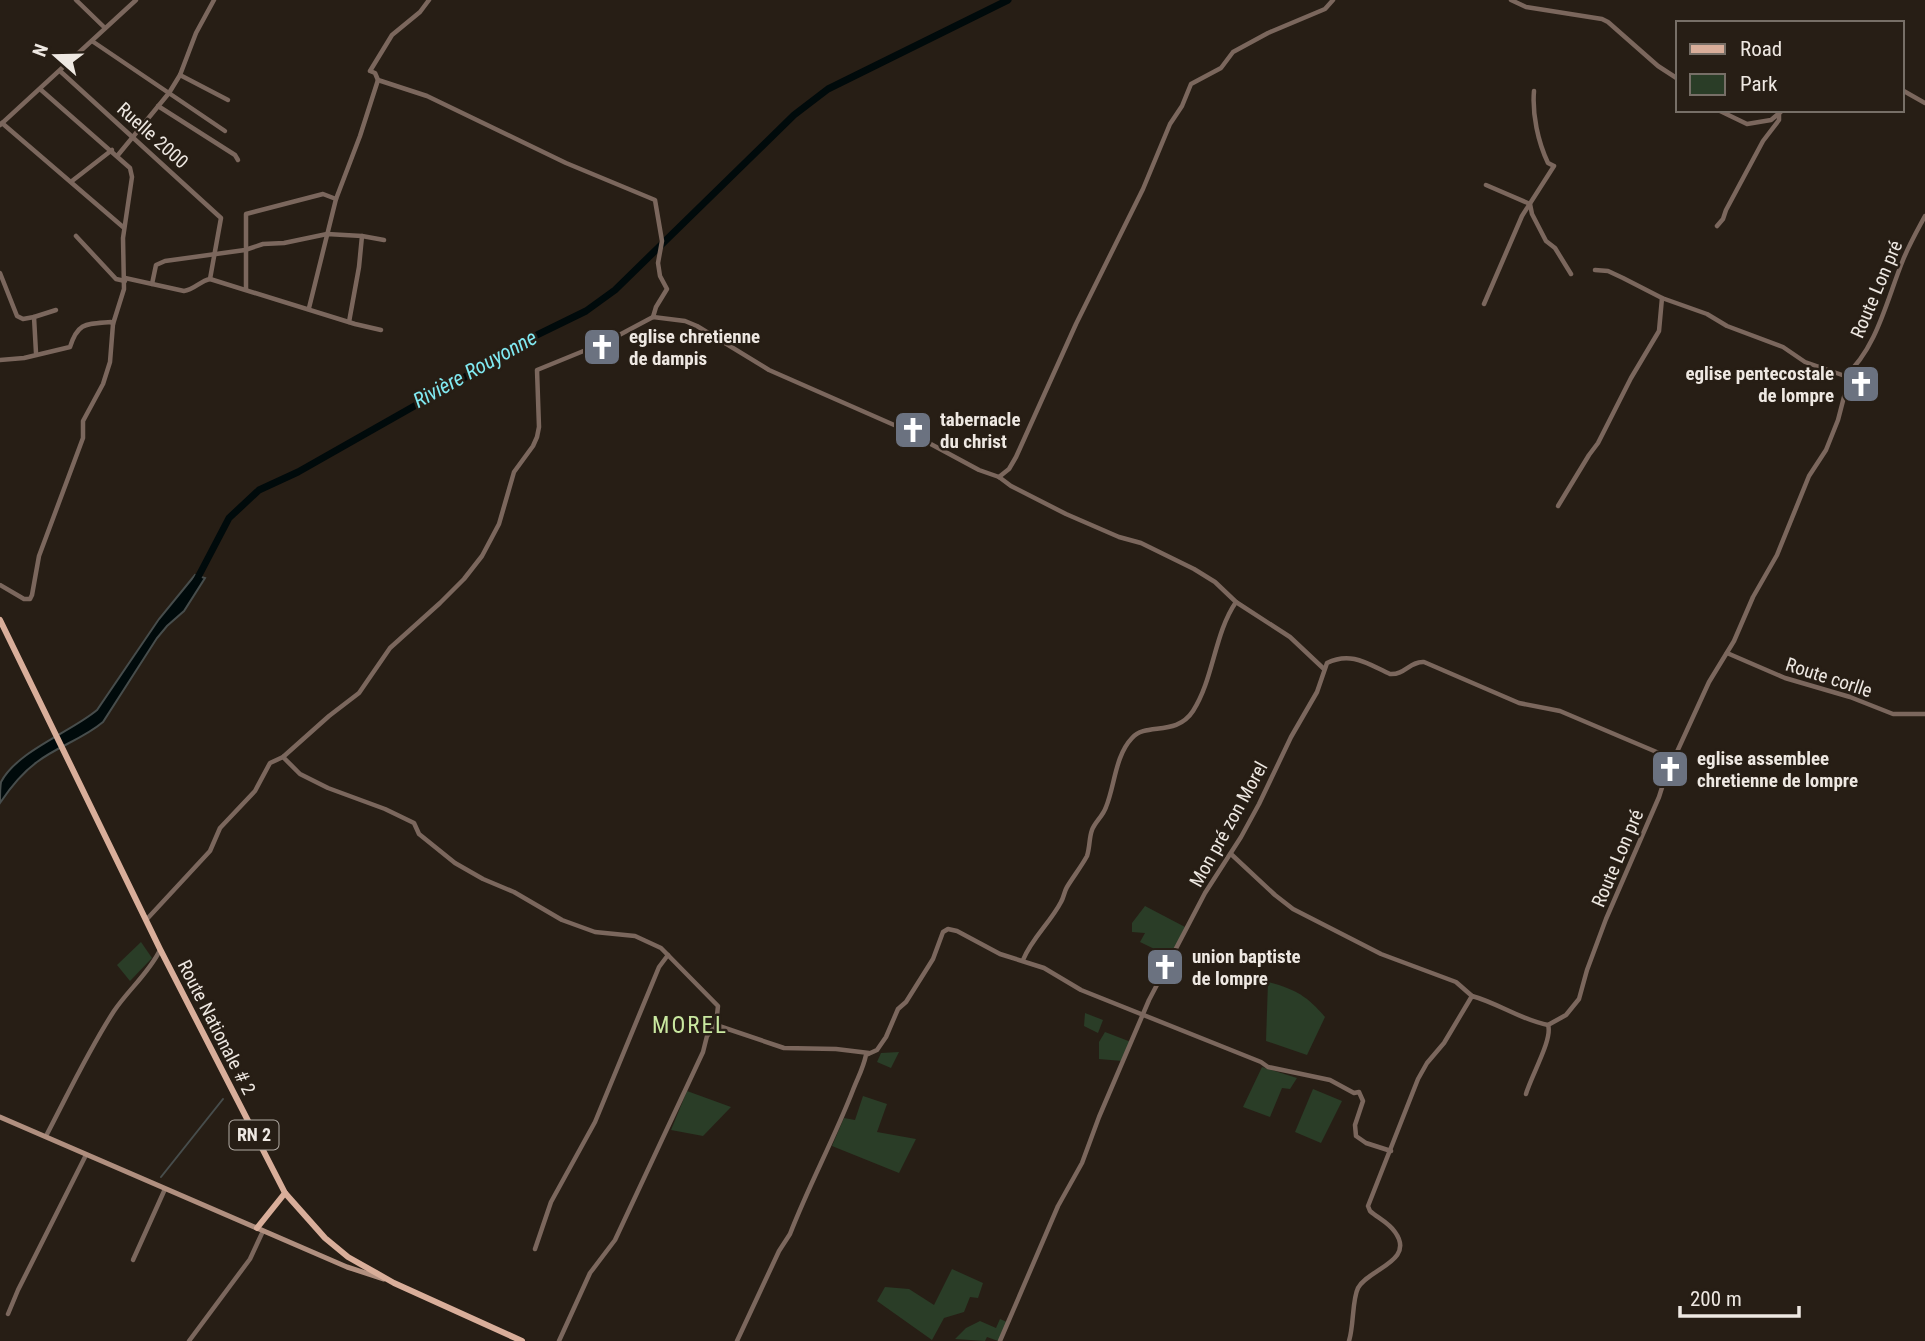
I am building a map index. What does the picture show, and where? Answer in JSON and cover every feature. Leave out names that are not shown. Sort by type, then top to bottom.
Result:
[{"type":"main road","name":"Route Nationale # 2","points":[[0,620],[160,949],[285,1193],[336,1248],[369,1270],[522,1341]]},
{"type":"main road","points":[[1,1119],[347,1267],[394,1283]]},
{"type":"main road","points":[[260,1229],[285,1193]]},
{"type":"street","points":[[76,0],[105,28]]},
{"type":"street","points":[[126,0],[130,5]]},
{"type":"street","points":[[123,227],[72,181],[1,124],[136,0]]},
{"type":"street","points":[[118,155],[169,93],[214,0]]},
{"type":"street","points":[[309,308],[336,199],[378,80],[375,73],[370,71],[392,35],[420,12],[429,0]]},
{"type":"street","points":[[999,477],[1009,470],[1016,457],[1076,324],[1191,84],[1221,68],[1233,52],[1268,33],[1325,9],[1334,0]]},
{"type":"street","points":[[1511,0],[1526,7],[1602,19],[1676,78]]},
{"type":"street","points":[[92,41],[225,131]]},
{"type":"street","name":"Ruelle 2000","points":[[60,71],[219,215],[222,223],[216,254]]},
{"type":"street","points":[[180,75],[228,100]]},
{"type":"street","points":[[378,80],[427,96],[566,163],[655,200],[662,241],[658,263],[660,276],[667,289],[653,317]]},
{"type":"street","points":[[0,585],[24,599],[30,599],[32,595],[43,547],[83,438],[83,421],[103,384],[110,362],[113,324],[125,280],[123,227],[132,177],[130,168],[40,89]]},
{"type":"street","points":[[1484,304],[1522,216],[1554,166],[1548,163],[1538,136],[1538,123],[1532,110],[1534,91]]},
{"type":"street","points":[[1904,91],[1925,103]]},
{"type":"street","points":[[158,106],[235,155],[238,160]]},
{"type":"street","points":[[1722,112],[1747,124],[1771,120],[1781,112]]},
{"type":"street","points":[[1717,226],[1763,141],[1781,117],[1781,112]]},
{"type":"street","points":[[72,181],[112,150]]},
{"type":"street","points":[[1486,186],[1530,204]]},
{"type":"street","points":[[246,289],[246,214],[323,194],[336,199]]},
{"type":"street","points":[[1530,204],[1532,214],[1546,241],[1555,248],[1563,266],[1571,274]]},
{"type":"street","name":"Route Lon pré","points":[[1548,1025],[1566,1015],[1579,999],[1606,919],[1673,759],[1709,682],[1727,653],[1753,597],[1777,555],[1809,476],[1826,450],[1845,393],[1845,376],[1858,363],[1877,330],[1903,261],[1925,216]]},
{"type":"street","points":[[152,284],[157,263],[327,234],[384,240]]},
{"type":"street","points":[[76,236],[116,279],[184,292],[211,279],[381,330]]},
{"type":"street","points":[[349,322],[362,236]]},
{"type":"street","points":[[211,279],[216,254]]},
{"type":"street","points":[[1595,270],[1608,271],[1662,298],[1783,347],[1805,362],[1845,376]]},
{"type":"street","points":[[0,273],[17,316],[23,319],[56,310]]},
{"type":"street","points":[[1558,506],[1598,443],[1631,378],[1659,331],[1662,298]]},
{"type":"street","points":[[34,317],[36,354]]},
{"type":"street","points":[[147,919],[210,851],[220,828],[255,791],[270,763],[284,757],[359,693],[390,648],[464,579],[482,555],[499,524],[514,472],[537,437],[537,370],[608,341],[653,317],[685,321],[697,326],[769,370],[901,428],[979,470],[999,477],[1055,509],[1119,537],[1141,543],[1194,569],[1215,582],[1236,602],[1290,637],[1324,669],[1327,663],[1338,657],[1347,657],[1390,674],[1397,674],[1414,663],[1424,662],[1512,701],[1560,711],[1673,759]]},
{"type":"street","points":[[0,360],[24,358],[70,347],[75,331],[81,327],[98,323],[113,324]]},
{"type":"street","points":[[1023,960],[1062,901],[1065,891],[1088,854],[1092,830],[1106,809],[1127,745],[1133,736],[1144,730],[1158,730],[1176,725],[1193,710],[1215,658],[1228,612],[1236,602]]},
{"type":"street","name":"Route corlle","points":[[1727,653],[1785,678],[1850,697],[1893,714],[1925,714]]},
{"type":"street","name":"Mon pré zon Morel","points":[[1000,1341],[1058,1206],[1082,1163],[1142,1016],[1205,893],[1259,804],[1291,737],[1311,704],[1324,669]]},
{"type":"street","points":[[284,757],[300,774],[414,823],[419,834],[456,863],[562,920],[595,932],[635,936],[661,948],[718,1006],[716,1025],[707,1036],[703,1052],[615,1240],[590,1273],[559,1341]]},
{"type":"street","points":[[1231,854],[1293,909],[1381,954],[1456,982],[1472,996],[1548,1025],[1548,1041],[1535,1066],[1526,1094]]},
{"type":"street","points":[[737,1341],[779,1251],[790,1234],[846,1110],[866,1055],[877,1050],[886,1037],[898,1009],[906,1002],[933,959],[943,932],[948,929],[1000,954],[1044,968],[1081,990],[1268,1067],[1330,1080],[1354,1093],[1359,1092],[1363,1101],[1355,1125],[1356,1136],[1366,1143],[1391,1151]]},
{"type":"street","points":[[46,1136],[113,1014],[129,989],[152,964],[160,949]]},
{"type":"street","points":[[535,1249],[551,1202],[592,1129],[659,967],[668,955]]},
{"type":"street","points":[[1349,1341],[1354,1326],[1358,1288],[1368,1276],[1390,1265],[1399,1249],[1400,1241],[1396,1233],[1370,1211],[1368,1206],[1419,1079],[1472,996]]},
{"type":"street","points":[[716,1025],[784,1048],[870,1053]]},
{"type":"street","points":[[8,1314],[86,1155]]},
{"type":"street","points":[[133,1260],[165,1189]]},
{"type":"street","points":[[189,1341],[250,1259],[260,1229]]},
{"type":"green space","points":[[1145,906],[1185,927],[1171,957],[1140,942],[1145,933],[1132,932],[1132,923]]},
{"type":"green space","points":[[141,942],[152,958],[130,981],[117,965]]},
{"type":"green space","points":[[1268,982],[1300,994],[1325,1017],[1307,1055],[1266,1041]]},
{"type":"green space","points":[[1085,1013],[1103,1020],[1098,1033],[1084,1026]]},
{"type":"green space","points":[[1105,1032],[1131,1042],[1122,1061],[1099,1059],[1099,1042]]},
{"type":"green space","points":[[899,1052],[891,1068],[877,1062],[881,1053]]},
{"type":"green space","points":[[1262,1067],[1297,1078],[1290,1089],[1282,1088],[1270,1117],[1243,1107]]},
{"type":"green space","points":[[1313,1089],[1342,1101],[1321,1143],[1295,1132]]},
{"type":"green space","points":[[687,1091],[731,1107],[703,1136],[671,1130]]},
{"type":"green space","points":[[863,1096],[887,1104],[877,1132],[916,1139],[899,1173],[832,1146],[844,1118],[855,1120]]},
{"type":"green space","points":[[952,1269],[983,1283],[978,1298],[970,1297],[964,1312],[944,1318],[932,1340],[877,1301],[885,1287],[909,1289],[934,1305]]},
{"type":"green space","points":[[1000,1319],[1007,1322],[998,1341],[987,1337],[985,1341],[955,1339],[966,1328],[980,1321],[996,1328]]},
{"type":"shaded area","points":[[195,575],[205,578],[184,611],[157,638],[103,722],[32,766],[0,803],[1,782],[9,771],[32,751],[97,710],[159,619]]},
{"type":"waterway","name":"Rivière Rouyonne","points":[[195,583],[229,518],[259,490],[298,472],[462,379],[506,350],[586,311],[615,290],[794,115],[828,89],[1008,0]]},
{"type":"waterway","points":[[161,1177],[223,1099]]},
{"type":"place","name":"eglise chretienne de dampis","points":[[602,347]]},
{"type":"place","name":"eglise pentecostale de lompre","points":[[1861,384]]},
{"type":"place","name":"tabernacle du christ","points":[[913,430]]},
{"type":"place","name":"eglise assemblee chretienne de lompre","points":[[1670,769]]},
{"type":"place","name":"union baptiste de lompre","points":[[1165,967]]},
{"type":"district","name":"MOREL","points":[[690,1025]]}]
